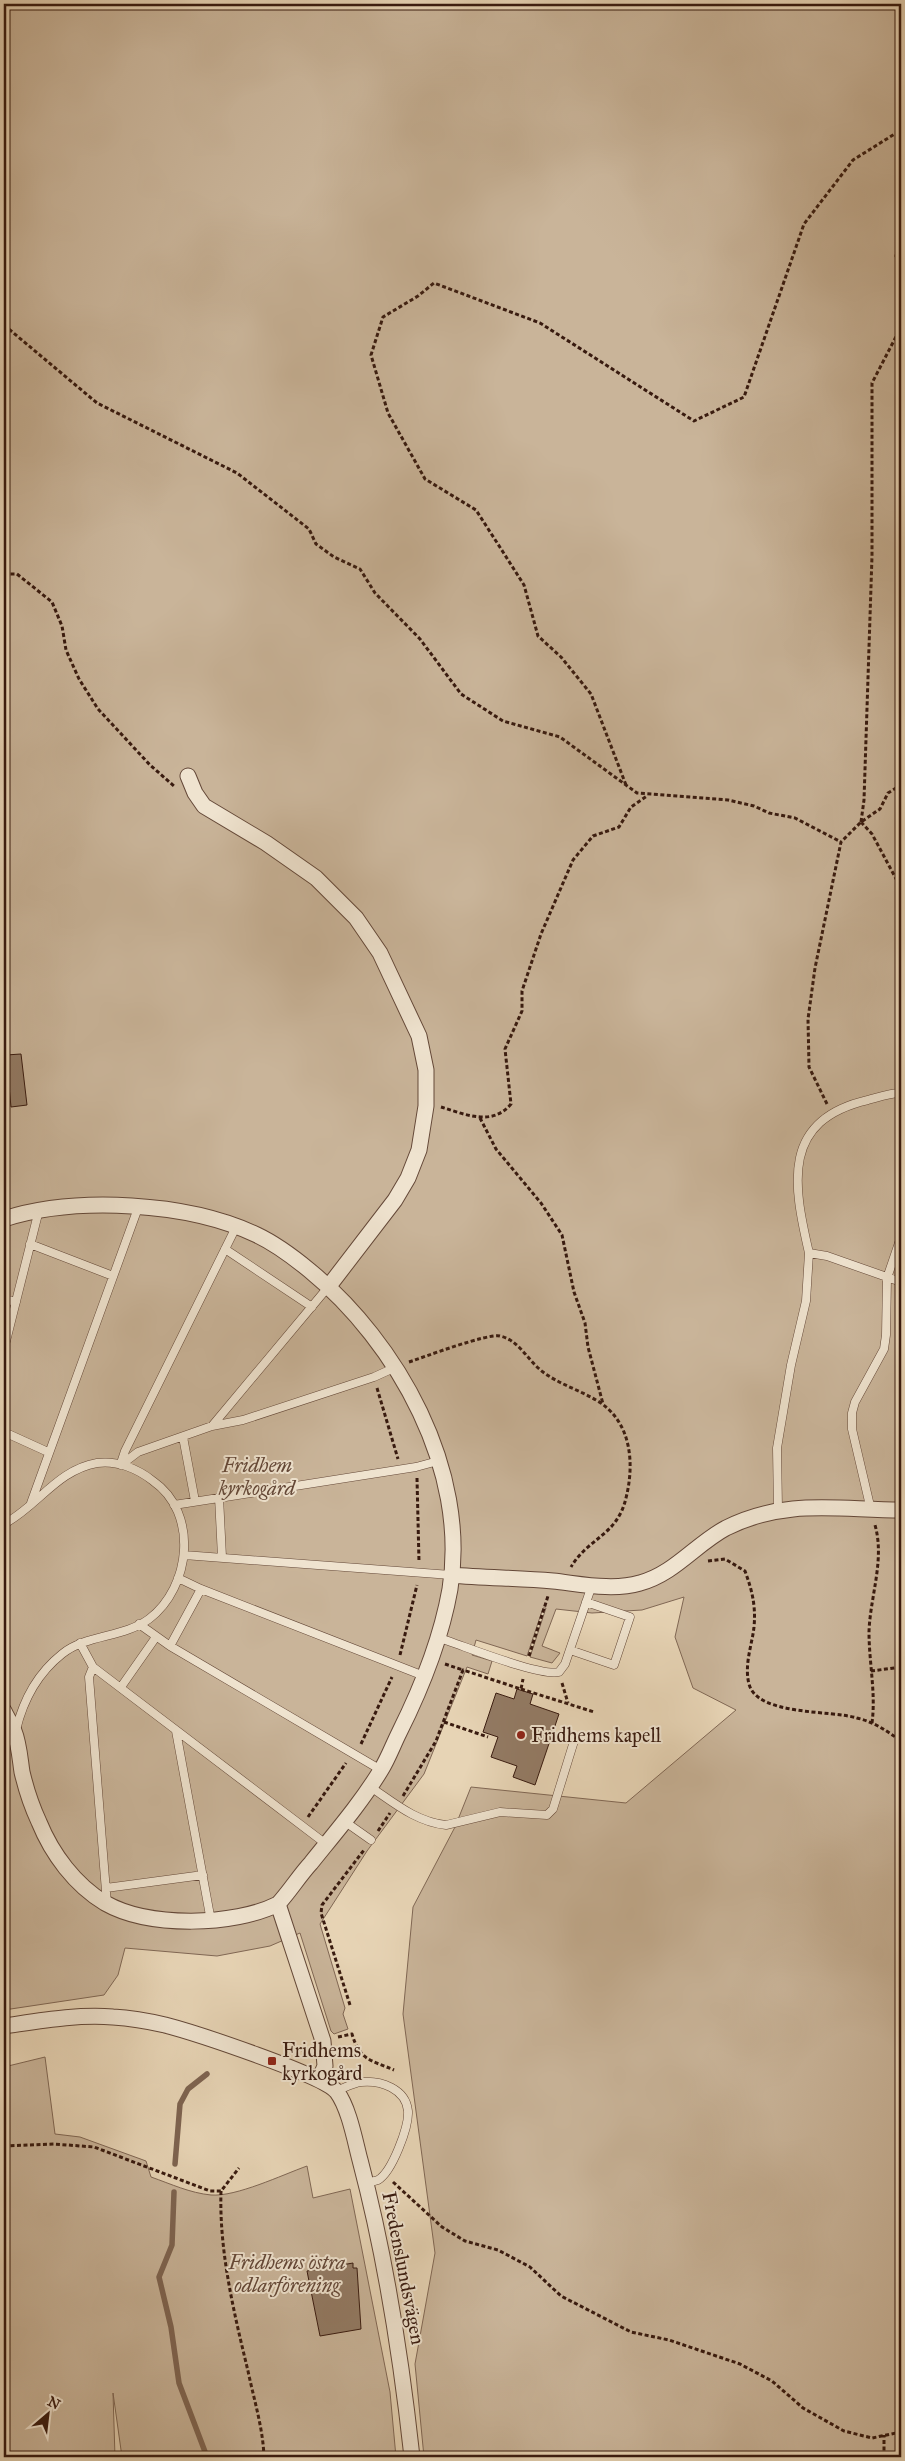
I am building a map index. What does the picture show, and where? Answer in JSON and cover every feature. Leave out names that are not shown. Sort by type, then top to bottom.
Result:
[{"type":"street","points":[[188,776],[195,793],[208,809],[273,847],[325,885],[367,933],[401,995],[419,1036],[426,1070],[426,1106],[419,1150],[408,1178],[388,1210],[328,1286]]},
{"type":"street","points":[[4,1219],[39,1210],[104,1204],[190,1214],[236,1227],[277,1245],[328,1286],[375,1338],[396,1367],[417,1406],[438,1461],[451,1526],[451,1575],[439,1638],[416,1699],[381,1770],[344,1821],[278,1904],[260,1913],[211,1921],[158,1918],[135,1914],[107,1904],[91,1893],[65,1868],[39,1823],[23,1775],[15,1732],[4,1711]]},
{"type":"street","points":[[451,1575],[592,1585],[640,1583],[678,1564],[692,1551],[726,1528],[778,1509],[803,1507],[901,1510]]},
{"type":"street","points":[[278,1904],[323,2040],[325,2066],[318,2080]]},
{"type":"street","points":[[4,2026],[92,2016],[163,2025],[272,2061],[318,2080],[336,2091]]},
{"type":"street","name":"Fredenslundsvägen","points":[[336,2091],[355,2139],[389,2281],[401,2357],[412,2457]]},
{"type":"lane","points":[[778,1509],[777,1448],[791,1365],[806,1301],[809,1253],[799,1205],[799,1155],[815,1127],[831,1113],[856,1103],[901,1093]]},
{"type":"lane","points":[[30,1505],[138,1208]]},
{"type":"lane","points":[[4,1349],[39,1210]]},
{"type":"lane","points":[[120,1465],[124,1451],[236,1227]]},
{"type":"lane","points":[[871,1510],[852,1429],[852,1413],[855,1402],[884,1349],[887,1278],[901,1237]]},
{"type":"lane","points":[[30,1244],[113,1276]]},
{"type":"lane","points":[[225,1249],[312,1307]]},
{"type":"lane","points":[[809,1253],[827,1256],[901,1282]]},
{"type":"lane","points":[[212,1426],[328,1286]]},
{"type":"lane","points":[[4,1299],[16,1302]]},
{"type":"lane","points":[[120,1465],[138,1452],[212,1426],[242,1420],[374,1377],[396,1367]]},
{"type":"lane","points":[[4,1432],[48,1452]]},
{"type":"lane","points":[[183,1437],[195,1501]]},
{"type":"lane","points":[[174,1505],[416,1467],[438,1461]]},
{"type":"lane","points":[[4,1524],[30,1505],[62,1477],[84,1465],[103,1462],[120,1465],[143,1473],[156,1483],[174,1505],[183,1525],[184,1555],[178,1578],[156,1612],[139,1624],[80,1643],[53,1661],[36,1683],[19,1715],[15,1732]]},
{"type":"lane","points":[[219,1498],[222,1557]]},
{"type":"lane","points":[[184,1555],[451,1575]]},
{"type":"lane","points":[[178,1578],[200,1589],[424,1676]]},
{"type":"lane","points":[[439,1638],[525,1666],[550,1673],[559,1672],[565,1664],[592,1585]]},
{"type":"lane","points":[[170,1646],[200,1589]]},
{"type":"lane","points":[[570,1650],[614,1665],[630,1617],[586,1602]]},
{"type":"lane","points":[[139,1624],[170,1646],[381,1770]]},
{"type":"lane","points":[[121,1687],[156,1637]]},
{"type":"lane","points":[[80,1643],[93,1667],[326,1844]]},
{"type":"lane","points":[[93,1667],[89,1677],[107,1904]]},
{"type":"lane","points":[[176,1731],[211,1921]]},
{"type":"lane","points":[[369,1786],[421,1819],[446,1825],[500,1812],[547,1814],[553,1809],[575,1738]]},
{"type":"lane","points":[[344,1821],[371,1840]]},
{"type":"lane","points":[[106,1888],[203,1875]]},
{"type":"lane","points":[[336,2091],[354,2084],[375,2082],[391,2087],[400,2093],[405,2101],[408,2111],[403,2137],[384,2174],[378,2180],[366,2183]]},
{"type":"path","points":[[626,785],[591,694],[561,656],[538,636],[524,585],[504,552],[476,510],[425,479],[388,413],[371,355],[383,317],[418,296],[434,283],[540,323],[694,421],[744,397],[804,224],[853,160],[901,130]]},
{"type":"path","points":[[901,234],[896,256],[901,273]]},
{"type":"path","points":[[4,325],[97,404],[237,473],[309,529],[316,544],[334,557],[360,569],[375,593],[420,639],[460,694],[503,721],[560,737],[637,793],[728,800],[754,806],[770,813],[794,818],[841,842]]},
{"type":"path","points":[[861,822],[864,800],[872,556],[872,383],[901,327]]},
{"type":"path","points":[[4,574],[17,574],[52,602],[62,626],[66,650],[79,679],[98,709],[123,738],[165,780],[195,793]]},
{"type":"path","points":[[831,1113],[809,1067],[808,1019],[815,968],[841,842],[861,822],[880,809],[888,793],[901,785]]},
{"type":"path","points":[[426,1106],[438,1106],[480,1118],[505,1112],[511,1104],[505,1049],[522,1011],[522,991],[540,934],[573,860],[592,836],[619,827],[632,807],[647,795]]},
{"type":"path","points":[[861,822],[872,834],[901,888]]},
{"type":"path","points":[[480,1118],[496,1149],[541,1202],[562,1235],[574,1292],[585,1322],[588,1347],[603,1404]]},
{"type":"path","points":[[396,1367],[483,1337],[500,1336],[516,1344],[544,1373],[603,1404],[621,1426],[629,1444],[630,1474],[626,1499],[612,1528],[582,1552],[566,1574],[553,1581],[525,1666],[521,1689]]},
{"type":"path","points":[[374,1377],[401,1469]]},
{"type":"path","points":[[302,1826],[354,1755],[397,1666],[419,1573],[416,1467]]},
{"type":"path","points":[[871,1510],[878,1548],[869,1631],[875,1702],[872,1724]]},
{"type":"path","points":[[678,1564],[725,1560],[745,1571],[754,1595],[754,1626],[747,1670],[749,1686],[759,1698],[777,1706],[798,1710],[832,1712],[857,1717],[901,1741]]},
{"type":"path","points":[[871,1671],[901,1667]]},
{"type":"path","points":[[350,2005],[321,1913],[322,1905],[397,1805],[427,1758],[444,1722],[463,1670],[594,1712]]},
{"type":"path","points":[[559,1672],[568,1704]]},
{"type":"path","points":[[444,1722],[488,1737]]},
{"type":"path","points":[[352,2034],[356,2050],[362,2056],[394,2070]]},
{"type":"path","points":[[4,2146],[54,2144],[94,2147],[210,2191],[221,2191]]},
{"type":"path","points":[[239,2168],[221,2191],[220,2230],[245,2360],[261,2426],[264,2457]]},
{"type":"path","points":[[384,2174],[442,2227],[465,2241],[498,2250],[530,2267],[561,2296],[631,2332],[669,2340],[740,2364],[772,2381],[803,2408],[844,2431],[872,2438],[901,2432]]},
{"type":"path","points":[[884,2435],[884,2457]]},
{"type":"green space","name":"Fridhem kyrkogård","points":[[4,4],[901,4],[901,2457],[424,2457],[415,2364],[435,2253],[403,2014],[413,1907],[455,1827],[471,1787],[626,1803],[736,1710],[693,1688],[675,1637],[684,1597],[642,1610],[592,1613],[556,1609],[542,1646],[560,1653],[552,1663],[530,1657],[546,1608],[543,1608],[527,1656],[476,1640],[472,1655],[492,1661],[488,1674],[467,1667],[424,1774],[367,1851],[320,1924],[345,2008],[343,2014],[348,2029],[334,2034],[331,2031],[300,1933],[270,1946],[217,1956],[125,1948],[118,1975],[104,1995],[4,2010]]},
{"type":"green space","name":"Fridhems östra odlarförening","points":[[45,2057],[55,2134],[80,2137],[146,2161],[151,2177],[196,2192],[221,2195],[246,2189],[307,2166],[313,2198],[350,2189],[390,2392],[396,2457],[122,2457],[113,2393],[115,2457],[4,2457],[4,2067]]},
{"type":"building","points":[[21,1054],[27,1105],[11,1107],[6,1055]]},
{"type":"building","name":"Fridhems kapell","points":[[517,1689],[533,1694],[530,1704],[559,1714],[535,1785],[513,1777],[517,1766],[491,1757],[498,1737],[483,1732],[496,1693],[514,1699]]},
{"type":"building","points":[[353,2263],[353,2268],[357,2268],[361,2329],[320,2336],[307,2271]]},
{"type":"waterway","points":[[175,2164],[180,2104],[188,2089],[207,2074]]},
{"type":"waterway","points":[[174,2192],[172,2245],[159,2277],[171,2327],[179,2383],[207,2457]]},
{"type":"place","name":"Fridhems kapell","points":[[521,1735]]},
{"type":"place","name":"Fridhems kyrkogård","points":[[272,2061]]}]
